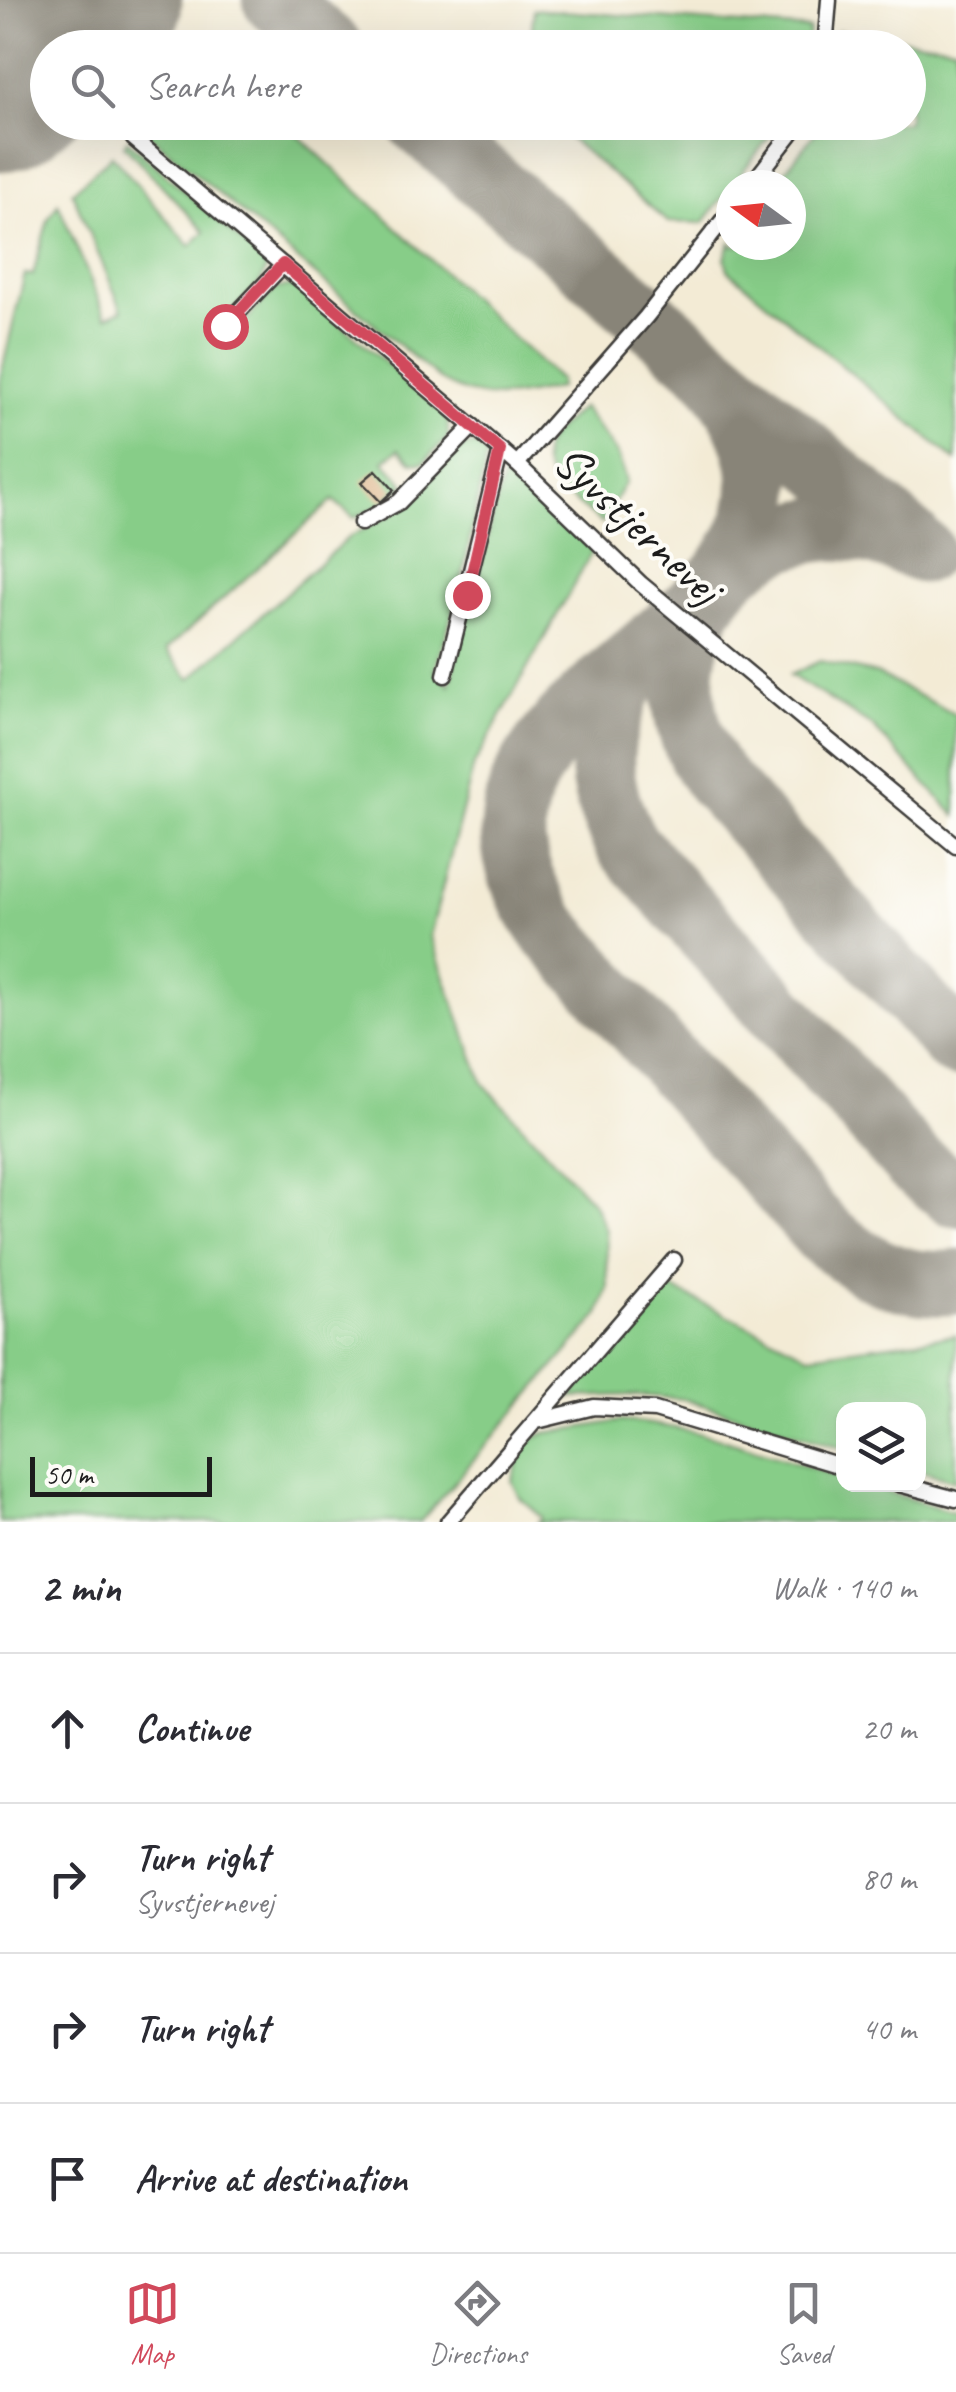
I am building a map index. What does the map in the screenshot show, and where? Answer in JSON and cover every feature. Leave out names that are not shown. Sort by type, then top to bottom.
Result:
[{"type":"lane","points":[[826,30],[829,0]]},
{"type":"lane","name":"Syvstjernevej","points":[[136,140],[517,464],[641,584],[956,846]]},
{"type":"lane","points":[[763,170],[786,140]]},
{"type":"lane","points":[[517,464],[646,317],[716,229]]},
{"type":"lane","points":[[225,326],[283,264]]},
{"type":"lane","points":[[361,523],[398,502],[473,426]]},
{"type":"lane","points":[[445,675],[500,450]]},
{"type":"lane","points":[[448,1522],[674,1260]]},
{"type":"lane","points":[[537,1421],[594,1407],[655,1410],[836,1464]]},
{"type":"lane","points":[[926,1491],[956,1499]]},
{"type":"green space","points":[[534,9],[809,29],[809,30],[532,30]]},
{"type":"green space","points":[[926,42],[956,46],[956,461],[728,270],[726,260],[806,260],[806,170],[786,170],[810,140],[926,140]]},
{"type":"green space","points":[[127,140],[267,264],[256,288],[221,321],[233,334],[276,288],[295,286],[448,415],[448,438],[423,463],[412,462],[399,449],[384,461],[405,484],[382,505],[354,518],[333,500],[166,650],[190,679],[349,537],[392,514],[462,447],[475,444],[487,454],[461,584],[435,671],[450,685],[506,465],[593,550],[474,765],[430,936],[483,1083],[594,1204],[606,1230],[608,1288],[599,1315],[420,1522],[0,1522],[0,378],[25,274],[33,275],[48,219],[58,203],[106,317],[122,310],[72,192],[112,155],[190,246],[205,232],[124,145]]},
{"type":"green space","points":[[155,140],[303,140],[559,380],[559,388],[487,396],[443,382]]},
{"type":"green space","points":[[571,140],[767,140],[744,170],[716,170],[716,206],[703,223],[668,222]]},
{"type":"green space","points":[[582,407],[618,455],[626,481],[602,523],[558,488],[544,465],[548,440]]},
{"type":"green space","points":[[820,661],[877,674],[956,715],[956,816],[872,726],[790,675]]},
{"type":"green space","points":[[669,1287],[809,1355],[956,1335],[956,1481],[926,1472],[926,1402],[836,1402],[836,1446],[683,1399],[635,1395],[570,1397]]},
{"type":"green space","points":[[621,1421],[677,1428],[836,1476],[836,1492],[888,1492],[956,1513],[956,1522],[538,1522],[542,1517],[521,1499],[512,1481],[526,1441],[545,1433]]},
{"type":"building","points":[[376,470],[394,490],[381,502],[362,482]]},
{"type":"taxiway","points":[[0,11],[3,0]]},
{"type":"taxiway","points":[[275,0],[310,30]]},
{"type":"taxiway","points":[[440,140],[911,541]]},
{"type":"taxiway","points":[[716,376],[759,463],[749,535],[703,598],[575,712],[527,774],[514,846],[552,932],[823,1233],[868,1265],[900,1279],[956,1282]]},
{"type":"taxiway","points":[[922,551],[875,534],[825,529],[781,539],[745,558],[716,586],[696,620],[685,658],[684,698],[693,739],[714,777],[956,1045]]},
{"type":"taxiway","points":[[631,667],[610,714],[602,756],[608,799],[628,846],[915,1164],[956,1195]]},
{"type":"runway","points":[[66,30],[100,0]]},
{"type":"runway","points":[[0,89],[30,62]]},
{"type":"route","points":[[225,326],[283,264],[500,450],[467,595]]}]
